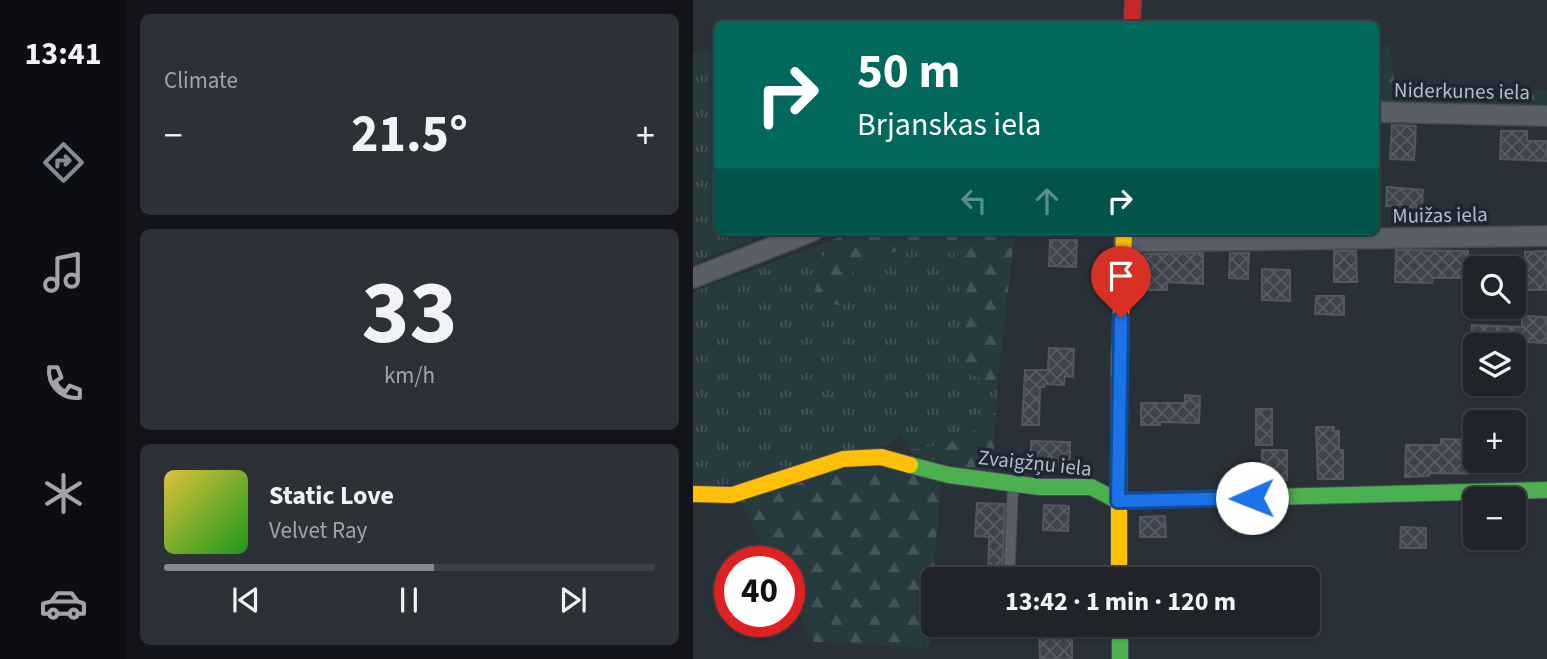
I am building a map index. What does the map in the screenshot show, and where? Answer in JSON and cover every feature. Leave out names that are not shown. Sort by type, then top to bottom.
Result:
[{"type":"street","points":[[1132,21],[1133,0]]},
{"type":"street","name":"Niderkunes iela","points":[[1379,112],[1547,116]]},
{"type":"street","points":[[693,278],[803,235]]},
{"type":"street","name":"Muižas iela","points":[[1124,237],[1547,236]]},
{"type":"street","points":[[1119,567],[1119,369],[1124,237]]},
{"type":"street","name":"Zvaigžņu iela","points":[[693,494],[732,495],[843,459],[881,457],[949,475],[1040,487],[1091,487],[1118,501],[1547,490]]},
{"type":"street","points":[[1120,637],[1120,659]]},
{"type":"lane","points":[[1010,567],[1013,483]]},
{"type":"green space","points":[[1379,46],[1390,47],[1394,80],[1547,90],[1547,121],[1379,110]]},
{"type":"green space","points":[[693,51],[714,52],[714,235],[764,235],[693,263]]},
{"type":"green space","points":[[843,235],[1015,235],[997,385],[973,375],[957,358],[967,287],[955,253],[931,242],[871,258],[853,272],[843,306],[812,300],[830,241]]},
{"type":"green space","points":[[830,241],[812,299],[871,258],[931,242],[955,253],[967,287],[963,321],[973,375],[997,385],[995,413],[979,430],[944,444],[909,450],[901,435],[883,447],[744,483],[693,486],[693,292]]},
{"type":"green space","points":[[996,411],[992,475],[913,455],[909,450],[943,445],[982,428]]},
{"type":"green space","points":[[884,468],[941,476],[934,567],[921,567],[921,637],[929,637],[928,648],[814,642],[805,625],[805,546],[764,546],[740,500],[827,470]]},
{"type":"building","points":[[1392,125],[1416,126],[1414,160],[1390,159]]},
{"type":"building","points":[[1501,131],[1527,131],[1527,141],[1547,141],[1547,161],[1500,159]]},
{"type":"building","points":[[1387,187],[1423,190],[1422,208],[1386,206]]},
{"type":"building","points":[[1050,240],[1077,240],[1076,267],[1049,266]]},
{"type":"building","points":[[1396,250],[1468,251],[1468,256],[1463,256],[1463,278],[1433,278],[1432,283],[1395,282]]},
{"type":"building","points":[[1334,251],[1356,251],[1357,282],[1334,282]]},
{"type":"building","points":[[1547,251],[1547,290],[1526,290],[1525,252]]},
{"type":"building","points":[[1203,253],[1203,284],[1167,282],[1167,290],[1144,290],[1144,254]]},
{"type":"building","points":[[1230,253],[1249,253],[1248,279],[1229,278]]},
{"type":"building","points":[[1262,269],[1290,270],[1290,301],[1262,300]]},
{"type":"building","points":[[1316,296],[1344,296],[1344,315],[1315,314]]},
{"type":"building","points":[[1526,316],[1547,317],[1547,343],[1526,342],[1526,333],[1472,333],[1472,325],[1522,327],[1522,319],[1526,319]]},
{"type":"building","points":[[1049,348],[1074,349],[1073,377],[1065,376],[1064,385],[1044,384],[1044,387],[1040,387],[1039,425],[1022,425],[1025,370],[1048,370]]},
{"type":"building","points":[[1185,395],[1200,396],[1199,423],[1160,422],[1160,425],[1141,425],[1141,403],[1185,403]]},
{"type":"building","points":[[1256,409],[1272,409],[1272,445],[1256,445]]},
{"type":"building","points":[[1316,427],[1334,427],[1334,431],[1339,431],[1339,450],[1343,450],[1343,479],[1318,479]]},
{"type":"building","points":[[1441,439],[1463,440],[1463,473],[1508,474],[1429,473],[1429,476],[1405,477],[1406,445],[1441,445]]},
{"type":"building","points":[[1031,441],[1070,442],[1070,468],[1048,467],[1048,461],[1031,461]]},
{"type":"building","points":[[1262,450],[1287,450],[1287,480],[1262,480]]},
{"type":"building","points":[[977,503],[1005,504],[1002,567],[988,567],[989,537],[975,536]]},
{"type":"building","points":[[1044,505],[1069,506],[1068,531],[1043,530]]},
{"type":"building","points":[[1165,516],[1166,537],[1140,537],[1140,517]]},
{"type":"building","points":[[1401,527],[1426,528],[1426,548],[1400,548]]},
{"type":"building","points":[[1039,637],[1072,637],[1072,659],[1040,659]]},
{"type":"traffic: fast","points":[[910,465],[949,475],[1040,487],[1091,487],[1118,501],[1547,490]]},
{"type":"traffic: fast","points":[[1120,637],[1120,659]]},
{"type":"traffic: slow","points":[[1119,567],[1119,369],[1124,235]]},
{"type":"traffic: slow","points":[[693,494],[732,495],[843,459],[881,457],[910,465]]},
{"type":"traffic: jam","points":[[1132,21],[1133,0]]},
{"type":"route","points":[[1121,318],[1118,501],[1252,498]]}]
